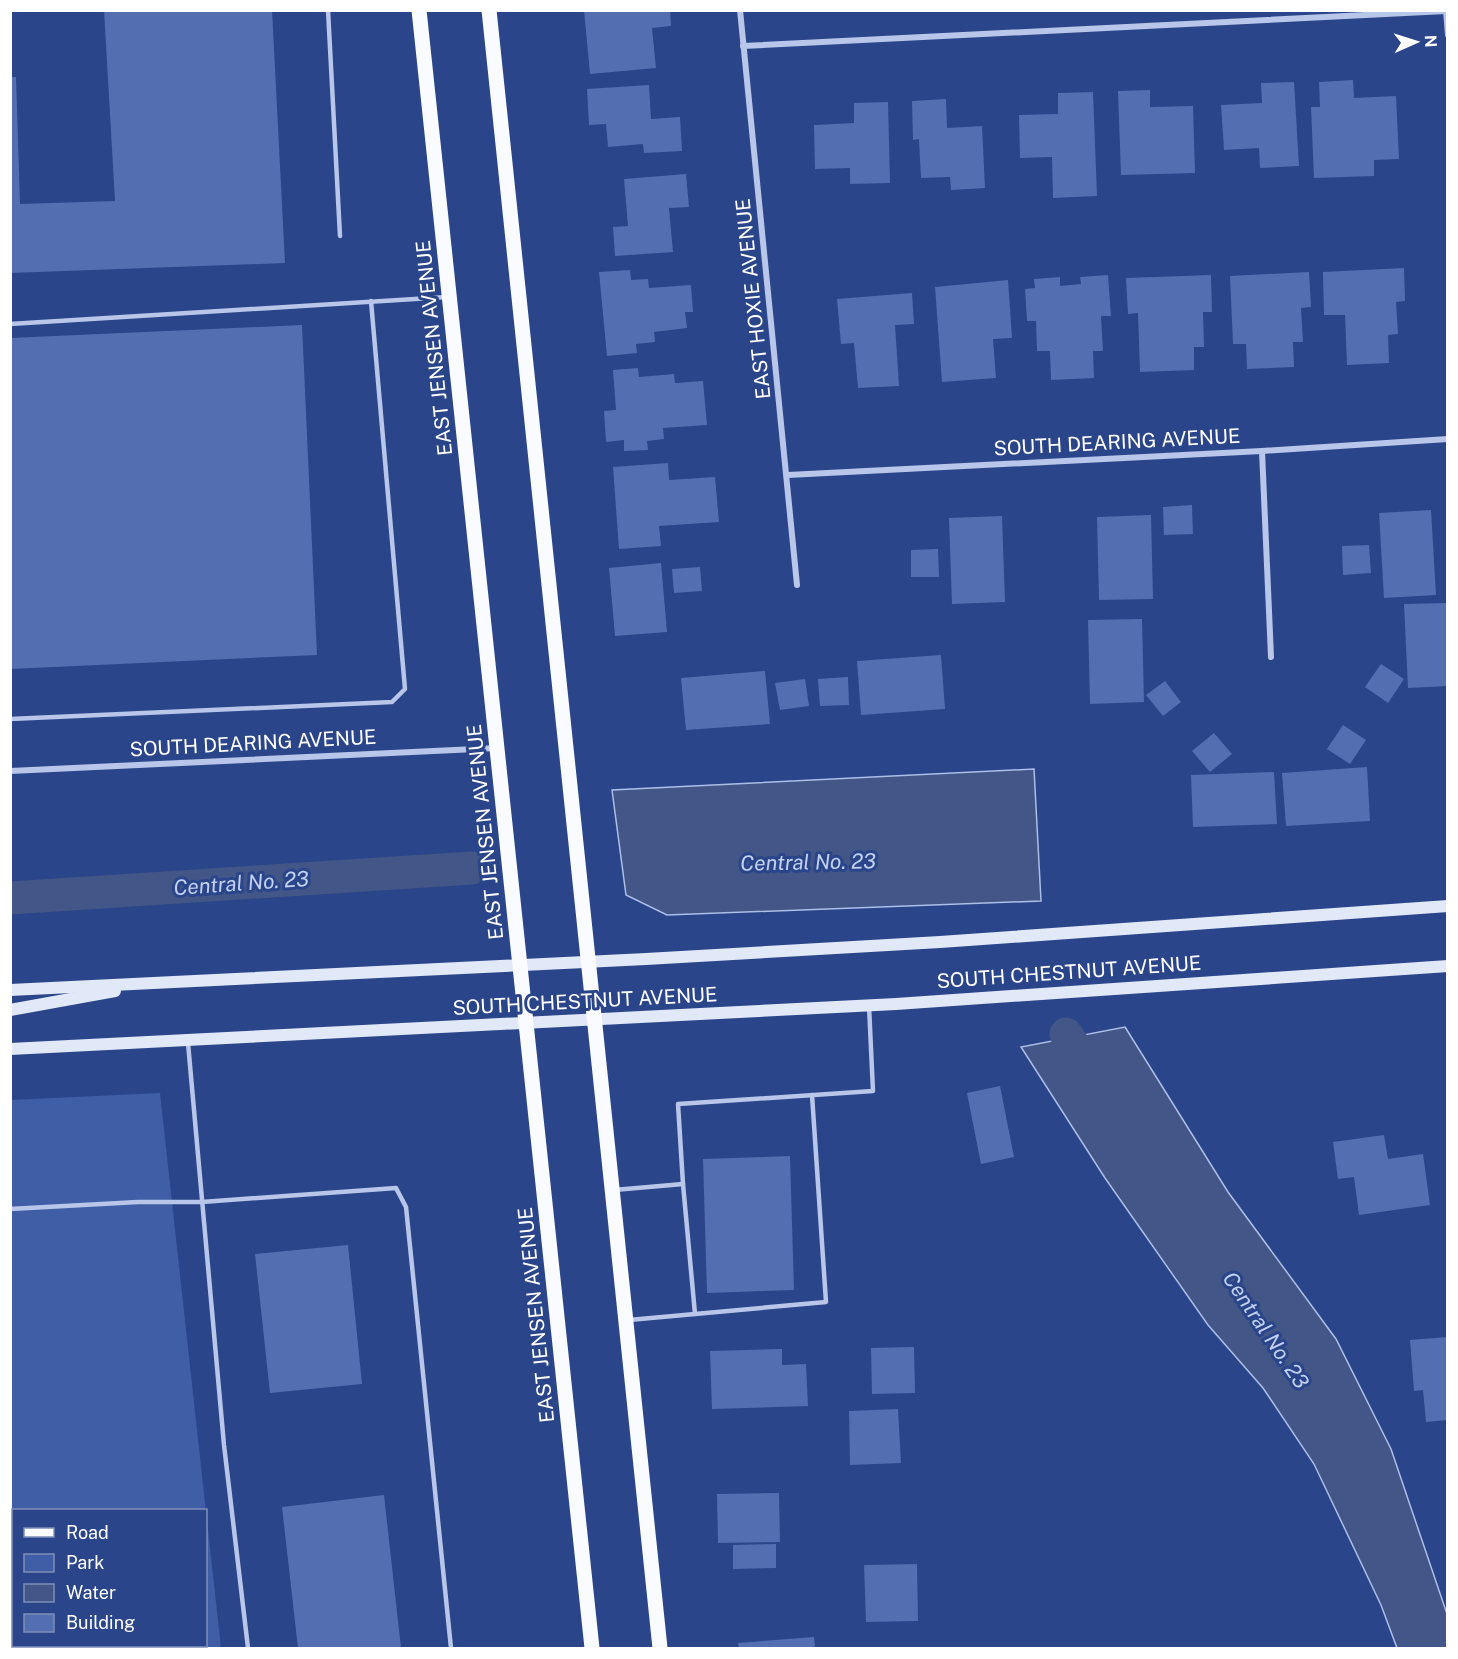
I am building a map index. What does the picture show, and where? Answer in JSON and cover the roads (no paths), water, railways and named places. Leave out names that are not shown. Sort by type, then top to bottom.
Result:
[{"type":"main road","name":"EAST JENSEN AVENUE","points":[[419,10],[592,1648]]},
{"type":"main road","points":[[489,10],[660,1648]]},
{"type":"main road","name":"SOUTH CHESTNUT AVENUE","points":[[164,982],[589,962],[940,942],[1448,906]]},
{"type":"main road","name":"SOUTH CHESTNUT AVENUE","points":[[10,1049],[595,1021],[1448,966]]},
{"type":"main road","points":[[10,990],[164,982]]},
{"type":"main road","points":[[10,1010],[164,982]]},
{"type":"street","name":"EAST HOXIE AVENUE","points":[[740,10],[788,475],[797,585]]},
{"type":"street","points":[[743,46],[1446,11],[1448,35]]},
{"type":"street","name":"SOUTH DEARING AVENUE","points":[[788,475],[1262,451],[1448,439]]},
{"type":"street","points":[[1262,451],[1271,657]]},
{"type":"street","name":"SOUTH DEARING AVENUE","points":[[10,771],[497,748]]},
{"type":"lane","points":[[327,10],[340,236]]},
{"type":"lane","points":[[10,324],[450,297]]},
{"type":"lane","points":[[10,719],[392,702],[405,689],[371,301]]},
{"type":"lane","points":[[695,1314],[678,1104],[873,1091],[869,1005]]},
{"type":"lane","points":[[187,1040],[224,1445],[248,1648]]},
{"type":"lane","points":[[625,1320],[826,1302],[812,1095]]},
{"type":"lane","points":[[611,1190],[683,1184]]},
{"type":"lane","points":[[10,1209],[138,1202],[202,1202],[396,1188],[406,1207],[451,1648]]},
{"type":"water","points":[[1034,769],[1041,901],[667,915],[626,895],[612,790]]},
{"type":"water","points":[[1125,1027],[1228,1192],[1336,1339],[1391,1449],[1447,1614],[1447,1648],[1397,1648],[1381,1605],[1314,1464],[1263,1388],[1208,1325],[1105,1178],[1021,1047]]},
{"type":"waterway","name":"Central No. 23","points":[[10,898],[472,868]]},
{"type":"waterway","name":"Central No. 23","points":[[1066,1034],[1094,1075]]}]
